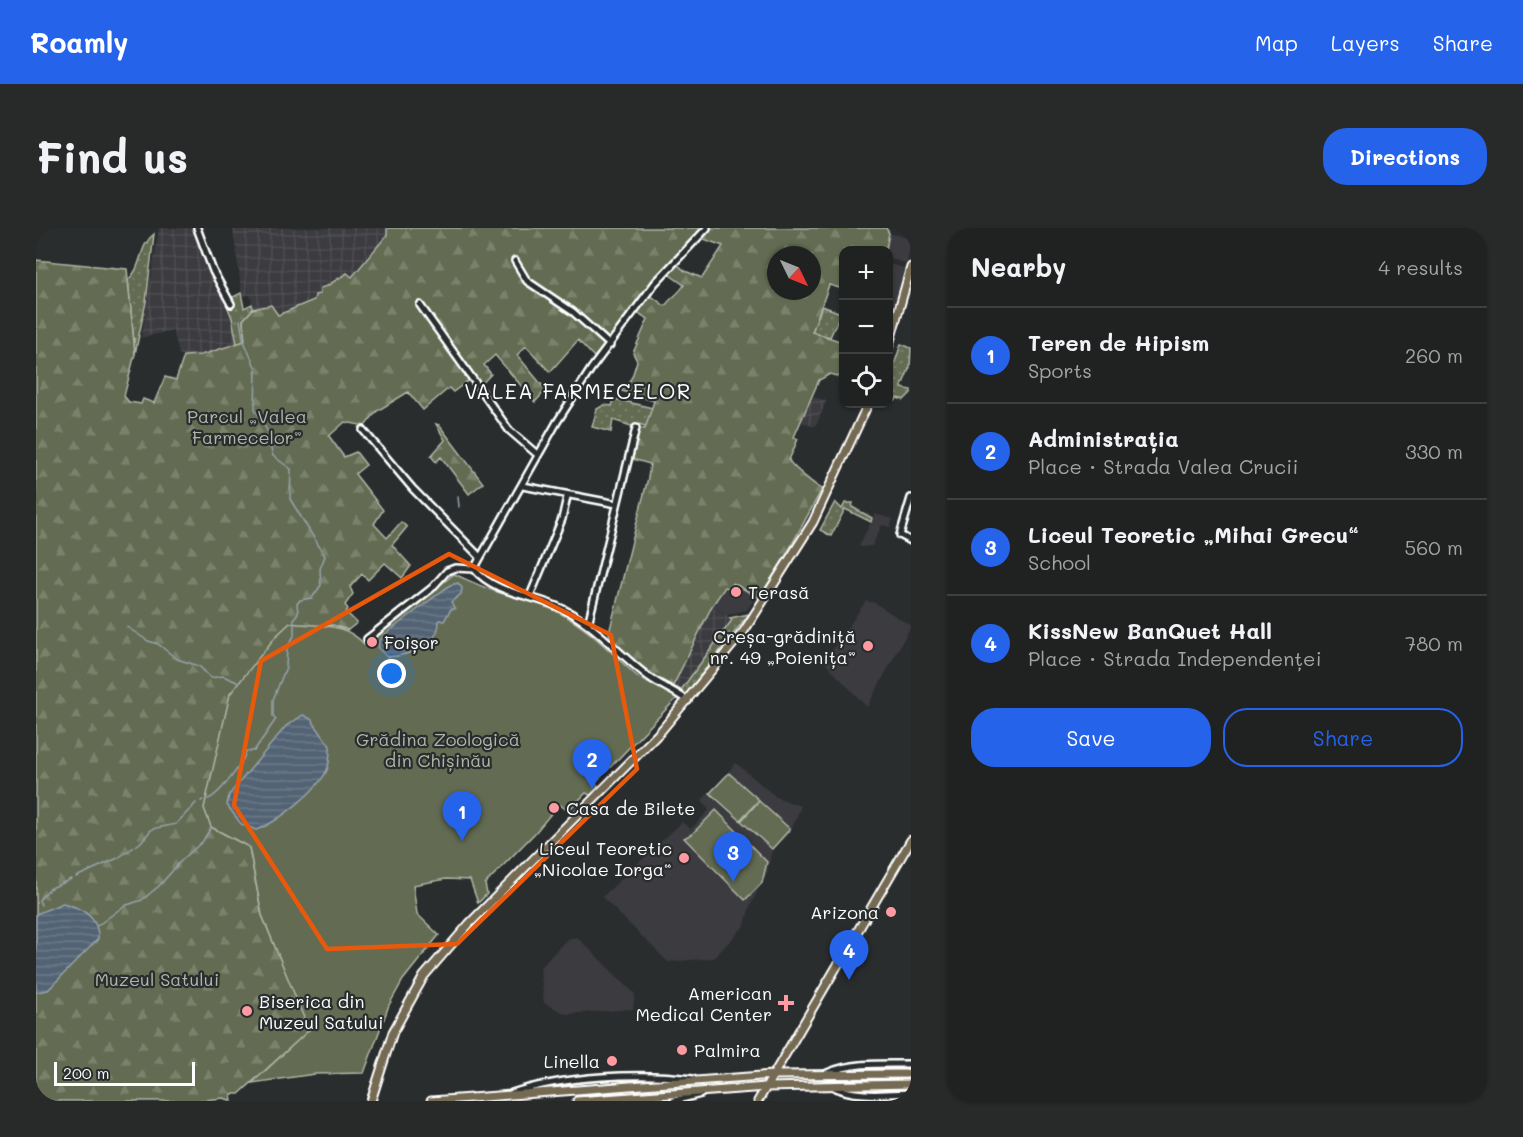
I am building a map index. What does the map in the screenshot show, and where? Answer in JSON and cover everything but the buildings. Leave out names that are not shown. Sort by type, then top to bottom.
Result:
[{"type":"main road","points":[[893,330],[911,267]]},
{"type":"main road","points":[[372,1101],[393,1032],[414,991],[430,969],[469,924],[615,778],[688,701],[744,631],[799,548],[838,473],[866,408]]},
{"type":"main road","points":[[758,1101],[911,840]]},
{"type":"main road","points":[[431,1101],[700,1080],[826,1073],[911,1074]]},
{"type":"main road","points":[[577,1101],[766,1087],[911,1084]]},
{"type":"street","points":[[197,228],[213,271],[231,304]]},
{"type":"street","points":[[474,569],[574,394],[656,283],[707,228]]},
{"type":"street","points":[[515,261],[527,281],[573,312],[610,345]]},
{"type":"street","points":[[420,305],[509,430],[538,455]]},
{"type":"street","points":[[588,624],[636,428]]},
{"type":"street","points":[[363,430],[413,489],[480,557]]},
{"type":"street","points":[[523,486],[567,497],[617,504]]},
{"type":"street","points":[[530,597],[562,519],[567,497]]},
{"type":"street","points":[[911,498],[900,535],[911,541]]},
{"type":"street","points":[[367,639],[432,588],[447,571],[455,568],[474,569],[482,579],[496,587],[564,610],[588,624],[646,675],[688,701]]},
{"type":"street","points":[[826,1073],[865,1065],[911,1064]]},
{"type":"street","points":[[831,1085],[856,1092],[911,1093]]},
{"type":"street","points":[[674,1101],[708,1092]]},
{"type":"highlighted area","points":[[449,554],[611,635],[637,769],[457,944],[327,949],[234,805],[261,661]]},
{"type":"shaded area","points":[[159,228],[195,228],[230,317],[232,317],[237,344],[201,355],[184,356],[179,354],[173,330],[141,338]]},
{"type":"shaded area","points":[[233,228],[387,228],[387,235],[352,278],[347,274],[327,286],[314,300],[277,315],[271,305],[253,309],[250,295],[242,296]]},
{"type":"shaded area","points":[[889,233],[911,239],[907,264],[893,259],[893,246],[887,246]]},
{"type":"shaded area","points":[[893,265],[905,268],[895,306],[893,305]]},
{"type":"shaded area","points":[[812,396],[826,401],[817,424],[813,426],[801,422]]},
{"type":"shaded area","points":[[875,514],[893,519],[890,527],[882,525],[872,546],[859,546]]},
{"type":"shaded area","points":[[733,583],[756,597],[747,610],[727,615],[712,606],[726,586]]},
{"type":"shaded area","name":"Creșa-grădiniță nr. 49 „Poienița”","points":[[866,601],[875,603],[911,626],[867,707],[824,662]]},
{"type":"shaded area","points":[[712,606],[733,619],[681,690],[673,686]]},
{"type":"shaded area","points":[[736,763],[776,797],[801,806],[791,831],[772,850],[767,873],[750,906],[745,925],[714,958],[668,962],[602,897],[682,822],[691,829],[709,810],[702,800]]},
{"type":"shaded area","points":[[577,937],[635,994],[633,1009],[566,1014],[544,1003],[540,968],[567,939]]},
{"type":"green space","name":"Muzeul Satului","points":[[387,228],[703,228],[659,273],[610,340],[594,357],[578,340],[550,372],[526,346],[517,355],[546,390],[535,402],[495,355],[484,365],[491,374],[477,389],[469,380],[453,392],[449,388],[423,410],[408,392],[377,411],[365,426],[345,422],[329,436],[344,457],[356,452],[366,465],[355,474],[383,510],[374,524],[387,538],[401,522],[407,527],[392,545],[411,566],[402,578],[385,563],[368,580],[362,574],[350,587],[353,594],[345,605],[348,609],[346,612],[357,623],[348,630],[333,625],[313,626],[250,670],[230,694],[211,827],[249,847],[262,915],[310,1030],[239,1094],[231,1094],[232,1101],[224,1098],[194,1101],[36,1101],[36,260],[127,269],[135,354],[124,396],[129,402],[141,404],[143,399],[154,403],[165,377],[176,380],[184,356],[201,355],[245,341],[243,320],[253,309],[271,305],[278,315],[314,300],[315,295],[320,294],[320,288],[347,273],[352,277],[387,235]]},
{"type":"green space","points":[[709,228],[886,228],[889,233],[887,246],[839,246],[839,288],[829,285],[812,332],[839,341],[839,377],[830,374],[819,380],[794,437],[798,439],[789,460],[809,480],[822,489],[785,557],[759,598],[733,583],[729,588],[725,587],[712,606],[673,686],[650,675],[611,639],[609,633],[650,464],[632,459],[639,428],[645,429],[654,401],[622,391],[632,377],[637,361],[633,353],[648,319],[635,311],[650,295],[665,306],[684,285],[667,273],[677,264],[685,271],[702,278],[723,246],[701,238]]},
{"type":"green space","points":[[154,234],[146,302],[135,354],[128,280],[136,269],[145,244]]},
{"type":"green space","points":[[241,293],[244,308],[252,304],[253,309],[243,320],[245,341],[237,344],[232,318],[223,296],[229,299]]},
{"type":"green space","points":[[822,306],[839,312],[830,337],[812,332]]},
{"type":"green space","points":[[901,344],[911,348],[910,367],[902,388],[911,390],[911,393],[904,400],[893,399],[893,368]]},
{"type":"green space","points":[[614,399],[653,408],[650,427],[638,424],[634,427],[613,420],[611,432],[592,427],[597,409],[604,405],[612,406]]},
{"type":"green space","points":[[436,424],[483,483],[469,494],[441,457],[436,462],[431,456],[445,440]]},
{"type":"green space","points":[[835,502],[842,509],[845,503],[853,503],[852,507],[872,518],[871,522],[845,509],[831,536],[820,530]]},
{"type":"green space","name":"Grădina Zoologică din Chișinău","points":[[454,574],[491,590],[536,603],[569,618],[590,633],[641,679],[677,698],[595,783],[599,786],[592,796],[586,793],[568,811],[559,804],[535,833],[485,884],[487,894],[478,903],[470,880],[446,879],[413,885],[417,914],[439,935],[403,980],[389,1005],[364,1073],[315,1074],[252,1083],[309,1030],[262,915],[249,847],[211,827],[204,808],[230,694],[276,636],[290,623],[330,626],[348,632],[365,645]]},
{"type":"green space","points":[[749,614],[685,695],[673,686],[681,690],[732,620],[730,618]]},
{"type":"green space","points":[[729,773],[759,800],[740,820],[710,793]]},
{"type":"green space","points":[[759,801],[790,829],[772,849],[741,821]]},
{"type":"green space","points":[[716,810],[767,862],[762,883],[745,900],[684,838],[692,834]]},
{"type":"green space","points":[[738,1082],[738,1084],[601,1095],[601,1092]]},
{"type":"water","points":[[458,583],[462,588],[461,594],[451,602],[455,609],[451,609],[444,621],[439,620],[438,629],[429,642],[413,651],[396,656],[387,657],[379,649],[378,643],[384,635],[450,585]]},
{"type":"water","points":[[303,715],[311,719],[330,746],[327,770],[306,796],[275,820],[256,830],[241,824],[227,805],[229,795],[286,726]]},
{"type":"water","points":[[63,903],[83,911],[92,919],[98,931],[98,939],[48,990],[36,992],[36,914]]},
{"type":"waterway","points":[[208,799],[218,792],[230,778],[241,763],[246,751],[254,751],[276,719],[273,716],[273,700],[286,667],[287,648],[294,636],[294,618],[298,613],[297,604],[300,600],[312,598],[321,585],[320,569],[325,556],[290,499],[291,469],[273,456],[271,449],[264,441],[269,434],[255,409],[256,369],[243,339],[240,320]]},
{"type":"waterway","points":[[527,469],[534,457]]},
{"type":"waterway","points":[[458,497],[459,507]]},
{"type":"waterway","points":[[484,544],[495,526]]},
{"type":"waterway","points":[[465,566],[471,562]]},
{"type":"waterway","points":[[449,576],[455,571]]},
{"type":"waterway","points":[[127,627],[148,641],[158,644],[177,659],[199,666],[211,678],[223,676],[237,682]]},
{"type":"waterway","points":[[76,877],[118,858],[140,843],[152,829],[176,824],[196,803]]},
{"type":"waterway","points":[[97,926],[124,906],[142,900],[159,886],[203,841],[210,829]]},
{"type":"waterway","points":[[41,905],[39,900],[49,889],[71,879]]},
{"type":"place","name":"Terasă","points":[[736,592]]},
{"type":"place","name":"Foișor","points":[[372,642]]},
{"type":"place","name":"Creșa-grădiniță nr. 49 „Poienița”","points":[[868,646]]},
{"type":"place","name":"Administrația","points":[[592,789]]},
{"type":"place","name":"Casa de Bilete","points":[[554,808]]},
{"type":"place","name":"Teren de Hipism","points":[[462,841]]},
{"type":"place","name":"Liceul Teoretic „Nicolae Iorga“","points":[[684,858]]},
{"type":"place","name":"Liceul Teoretic „Mihai Grecu“","points":[[733,882]]},
{"type":"place","name":"Arizona","points":[[891,912]]},
{"type":"place","name":"KissNew BanQuet Hall","points":[[849,980]]},
{"type":"place","name":"American Medical Center","points":[[786,1003]]},
{"type":"place","name":"Biserica din Muzeul Satului","points":[[247,1011]]},
{"type":"place","name":"Palmira","points":[[682,1050]]},
{"type":"place","name":"Linella","points":[[612,1061]]},
{"type":"district","name":"VALEA FARMECELOR","points":[[578,390]]},
{"type":"park label","name":"Parcul „Valea Farmecelor”","points":[[247,426]]}]
